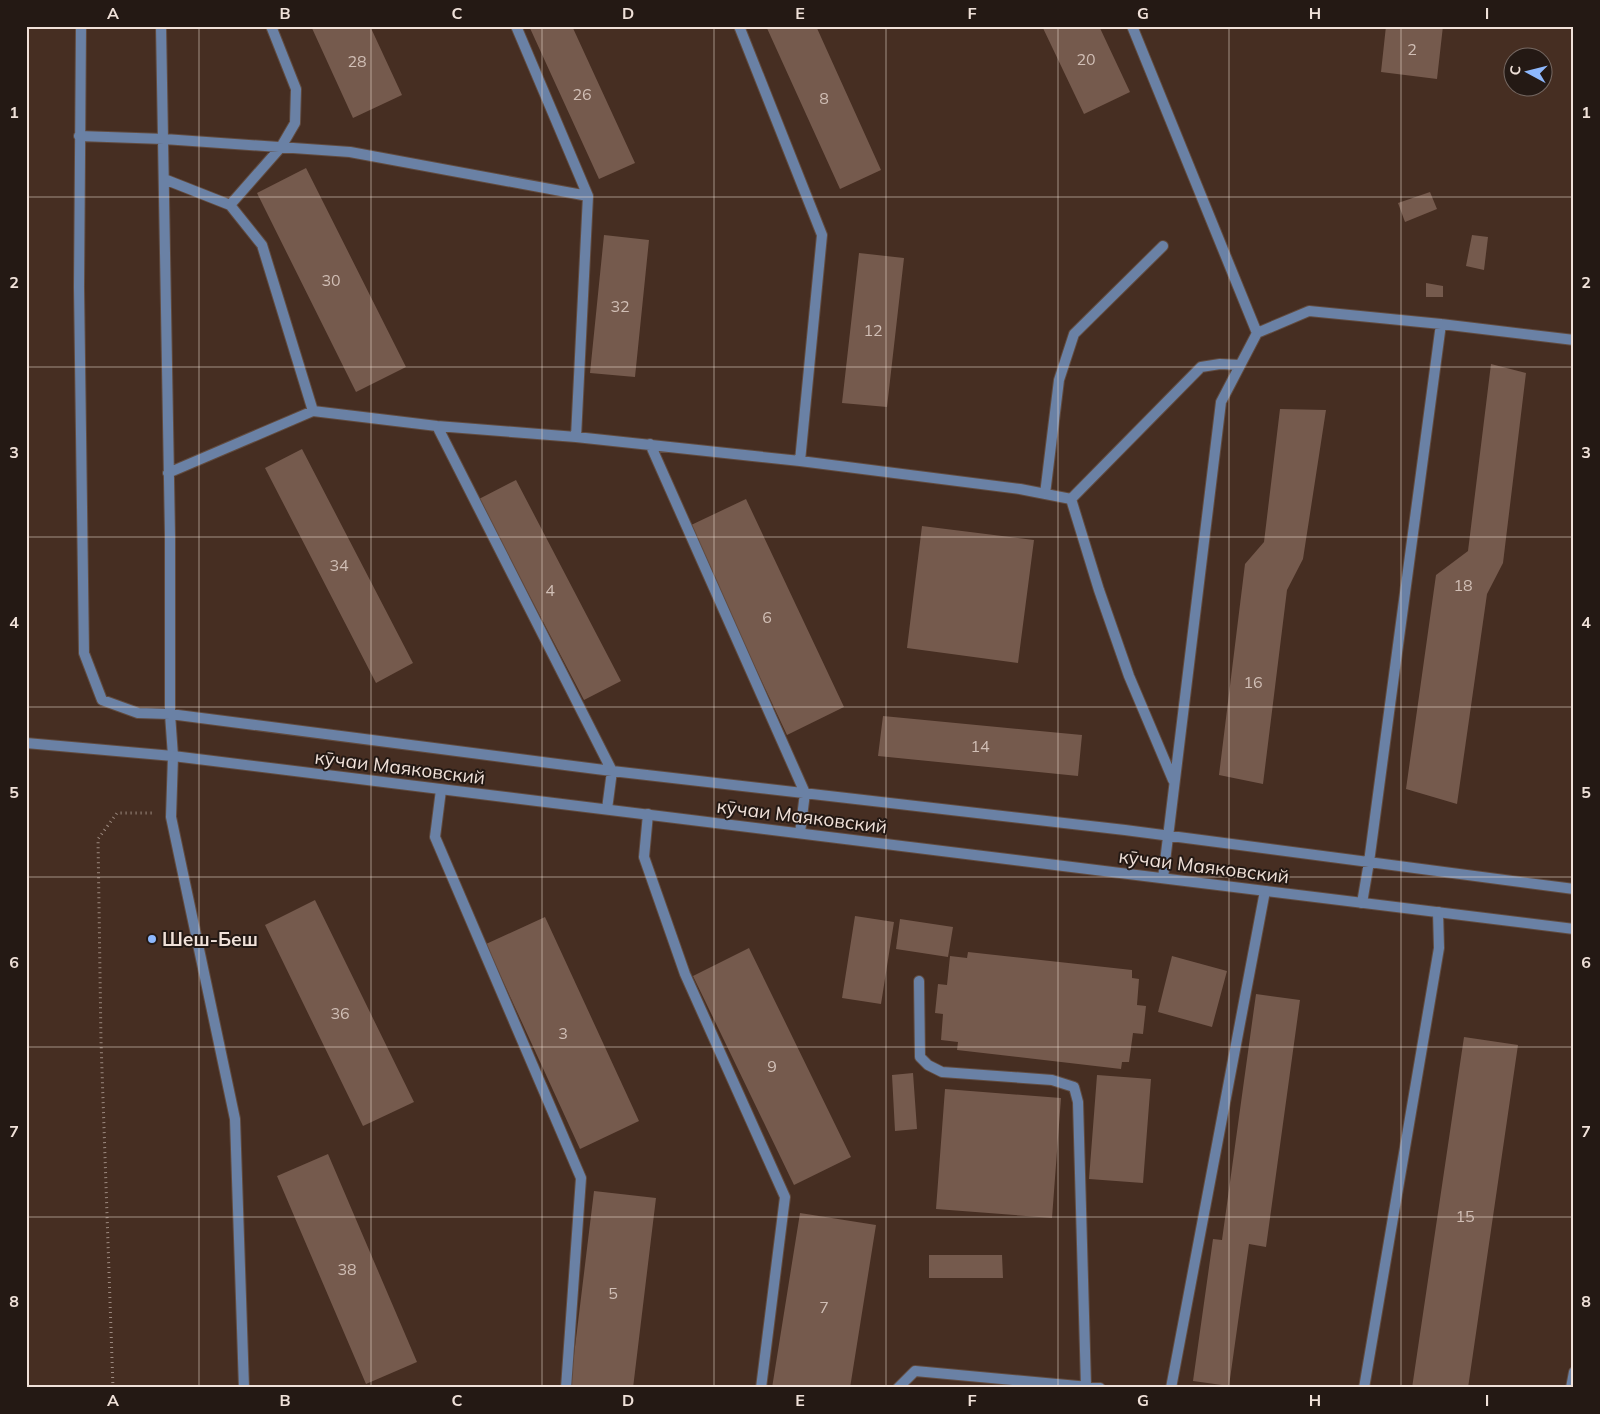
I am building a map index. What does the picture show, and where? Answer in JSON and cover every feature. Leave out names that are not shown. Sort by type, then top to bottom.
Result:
[{"type":"street","points":[[81,26],[79,136],[84,653],[102,700],[138,713],[170,714],[612,771],[1168,836],[1574,889]]},
{"type":"street","points":[[161,26],[164,139],[170,714],[173,756],[171,817],[235,1119],[244,1388]]},
{"type":"street","points":[[230,206],[281,147],[295,123],[296,89],[271,26]]},
{"type":"street","points":[[516,26],[588,196],[576,437]]},
{"type":"street","points":[[739,26],[822,234],[800,461]]},
{"type":"street","points":[[1132,26],[1257,334]]},
{"type":"street","points":[[79,136],[164,139],[350,152],[588,196]]},
{"type":"street","points":[[164,179],[230,206],[262,245],[313,411]]},
{"type":"street","points":[[1045,494],[1059,380],[1074,334],[1163,246]]},
{"type":"street","points":[[1163,878],[1173,780],[1221,402],[1257,334],[1309,311],[1574,340]]},
{"type":"street","points":[[1362,903],[1370,862],[1441,324]]},
{"type":"street","points":[[1071,499],[1201,367],[1220,364],[1240,365]]},
{"type":"street","points":[[168,473],[313,411],[436,426],[650,444],[800,461],[1071,499]]},
{"type":"street","points":[[436,426],[612,771],[607,809]]},
{"type":"street","points":[[650,444],[805,793],[800,833]]},
{"type":"street","points":[[1071,499],[1099,590],[1129,676],[1173,780]]},
{"type":"street","name":"кӯчаи Маяковский","points":[[26,743],[173,756],[1574,929]]},
{"type":"street","points":[[441,790],[435,838],[581,1178],[566,1388]]},
{"type":"street","points":[[648,814],[644,857],[684,974],[785,1197],[761,1388]]},
{"type":"street","points":[[1171,1388],[1266,891]]},
{"type":"street","points":[[1364,1388],[1439,948],[1438,912]]},
{"type":"street","points":[[919,981],[920,1057],[928,1065],[942,1072],[1052,1080],[1074,1087],[1078,1102],[1086,1386]]},
{"type":"street","points":[[898,1388],[915,1371],[1100,1388]]},
{"type":"street","points":[[1571,1388],[1574,1372]]},
{"type":"path","points":[[113,1388],[101,1041],[98,839],[117,813],[150,813],[171,817]]},
{"type":"building","points":[[311,26],[370,26],[402,95],[353,118]]},
{"type":"building","points":[[529,26],[572,26],[635,163],[599,179]]},
{"type":"building","points":[[766,26],[816,26],[881,170],[840,189]]},
{"type":"building","points":[[1042,26],[1099,26],[1130,92],[1084,114]]},
{"type":"building","points":[[1386,26],[1443,26],[1437,79],[1381,72]]},
{"type":"building","points":[[306,168],[406,367],[356,392],[257,193]]},
{"type":"building","points":[[1430,192],[1437,209],[1405,222],[1398,203]]},
{"type":"building","points":[[604,235],[649,240],[635,377],[590,373]]},
{"type":"building","points":[[1472,235],[1488,237],[1484,270],[1466,266]]},
{"type":"building","points":[[859,253],[904,258],[887,407],[842,403]]},
{"type":"building","points":[[1426,283],[1443,286],[1443,297],[1426,297]]},
{"type":"building","points":[[1491,364],[1526,373],[1503,563],[1487,594],[1457,804],[1406,789],[1436,575],[1468,551]]},
{"type":"building","points":[[1280,409],[1326,410],[1303,559],[1287,590],[1263,784],[1219,775],[1245,564],[1264,542]]},
{"type":"building","points":[[302,449],[413,663],[376,683],[265,468]]},
{"type":"building","points":[[516,480],[621,681],[584,700],[479,499]]},
{"type":"building","points":[[746,499],[844,707],[787,735],[689,526]]},
{"type":"building","points":[[922,526],[1034,540],[1018,663],[907,648]]},
{"type":"building","points":[[883,716],[1082,735],[1078,776],[878,756]]},
{"type":"building","points":[[315,900],[414,1102],[363,1126],[265,925]]},
{"type":"building","points":[[855,916],[894,922],[881,1004],[842,998]]},
{"type":"building","points":[[545,917],[639,1121],[580,1149],[486,944]]},
{"type":"building","points":[[900,919],[953,927],[948,957],[896,949]]},
{"type":"building","points":[[749,948],[851,1157],[794,1185],[693,976]]},
{"type":"building","points":[[968,952],[1132,970],[1132,978],[1139,979],[1137,1005],[1146,1006],[1143,1034],[1133,1033],[1129,1062],[1122,1062],[1121,1069],[957,1050],[958,1042],[941,1040],[943,1014],[935,1013],[938,984],[947,985],[950,956],[967,958]]},
{"type":"building","points":[[1172,956],[1227,971],[1212,1027],[1158,1012]]},
{"type":"building","points":[[1256,994],[1300,1000],[1266,1247],[1249,1244],[1229,1386],[1193,1381],[1213,1239],[1222,1240]]},
{"type":"building","points":[[1464,1037],[1518,1045],[1468,1388],[1412,1388]]},
{"type":"building","points":[[913,1073],[917,1129],[895,1131],[892,1075]]},
{"type":"building","points":[[1097,1075],[1151,1079],[1143,1183],[1089,1179]]},
{"type":"building","points":[[945,1089],[1061,1098],[1052,1218],[936,1209]]},
{"type":"building","points":[[328,1154],[417,1362],[366,1384],[277,1176]]},
{"type":"building","points":[[594,1191],[656,1198],[633,1388],[570,1388]]},
{"type":"building","points":[[800,1213],[876,1225],[850,1388],[772,1388]]},
{"type":"building","points":[[929,1255],[1002,1255],[1003,1278],[929,1278]]},
{"type":"place","name":"Шеш-Беш","points":[[152,939]]}]
